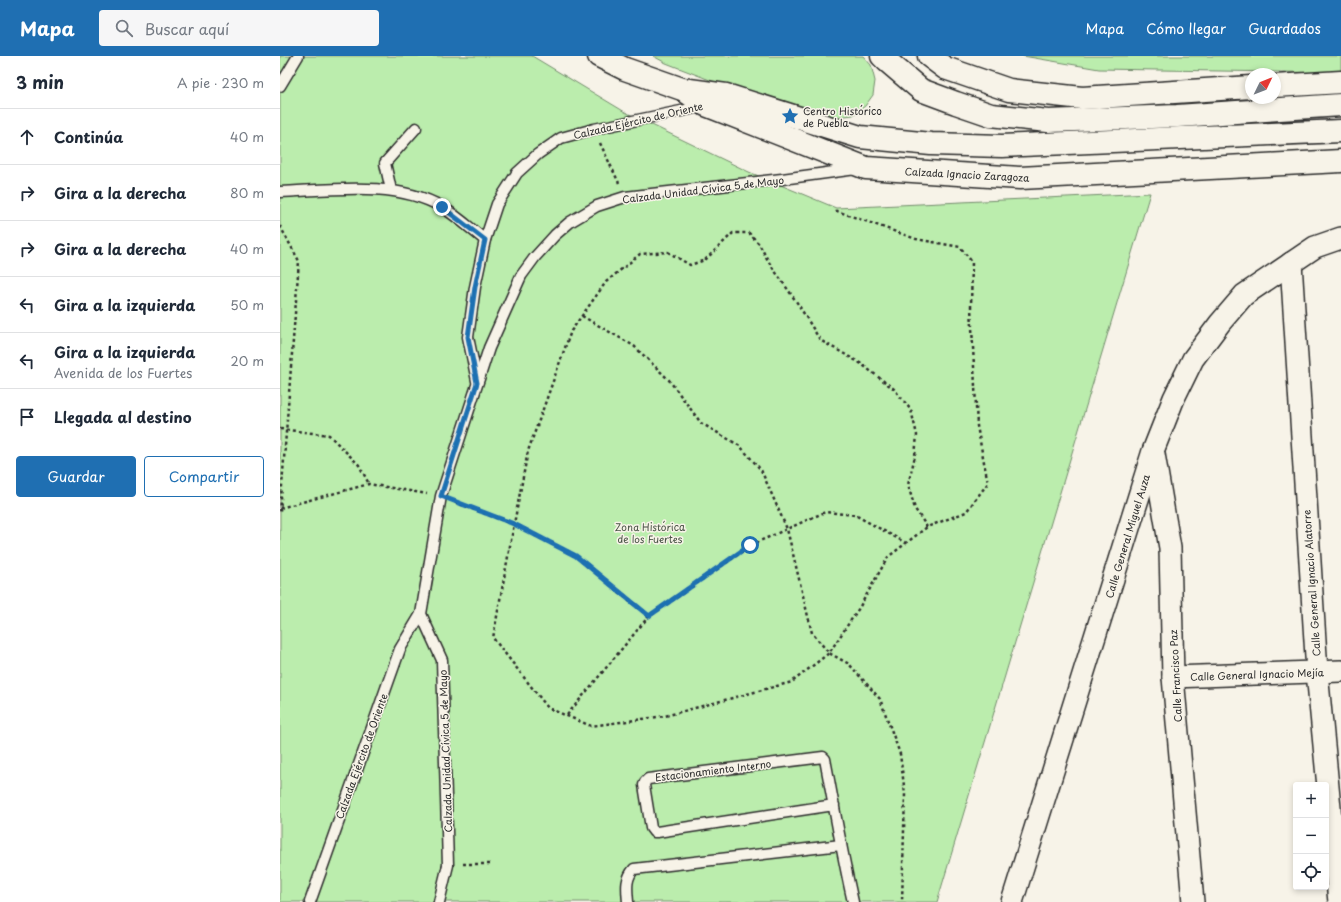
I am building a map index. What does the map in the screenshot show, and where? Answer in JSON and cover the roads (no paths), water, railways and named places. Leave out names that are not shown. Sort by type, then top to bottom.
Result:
[{"type":"main road","name":"Calzada Ignacio Zaragoza","points":[[599,56],[625,69],[682,89],[726,95],[860,137],[931,144],[1002,146],[1341,131]]},
{"type":"main road","points":[[882,56],[921,90],[991,115],[1048,120],[1178,116],[1341,104]]},
{"type":"main road","points":[[929,56],[946,68],[1009,90],[1082,98],[1245,87]]},
{"type":"main road","points":[[1281,86],[1341,82]]},
{"type":"main road","name":"Calzada Ignacio Zaragoza","points":[[682,89],[706,106],[866,168],[1020,178],[1341,161]]},
{"type":"street","name":"Calle General Miguel Auza","points":[[1012,902],[1153,451],[1174,398],[1193,359],[1220,323],[1244,295],[1315,247],[1341,238]]},
{"type":"street","name":"Calle General Ignacio Alatorre","points":[[1291,263],[1317,672],[1339,902]]},
{"type":"street","name":"Calle Francisco Paz","points":[[1153,451],[1170,548],[1173,677],[1193,902]]},
{"type":"street","name":"Calle General Ignacio Mejía","points":[[1173,677],[1341,671]]},
{"type":"lane","points":[[280,86],[298,56]]},
{"type":"lane","name":"Calzada Ejército de Oriente","points":[[477,383],[468,337],[475,287],[485,240],[496,204],[517,173],[538,154],[561,138],[594,129],[706,106],[726,95]]},
{"type":"lane","points":[[391,190],[385,163],[416,128]]},
{"type":"lane","name":"Calzada Unidad Cívica 5 de Mayo","points":[[440,902],[448,865],[442,660],[421,614],[441,496],[489,348],[521,276],[535,257],[555,235],[570,222],[597,206],[625,197],[866,168]]},
{"type":"lane","points":[[280,192],[360,189],[391,190],[417,196],[442,207],[485,240]]},
{"type":"lane","name":"Calzada Ejército de Oriente","points":[[310,902],[400,649],[421,614]]},
{"type":"lane","name":"Estacionamiento Interno","points":[[821,756],[825,758],[834,805],[654,832],[651,828],[644,785],[648,779],[821,756]]},
{"type":"lane","points":[[834,805],[853,902]]},
{"type":"lane","points":[[628,902],[627,882],[629,874],[634,869],[841,845]]},
{"type":"place","name":"Centro Histórico de Puebla","points":[[790,116]]},
{"type":"park label","name":"Zona Histórica de los Fuertes","points":[[650,532]]}]
